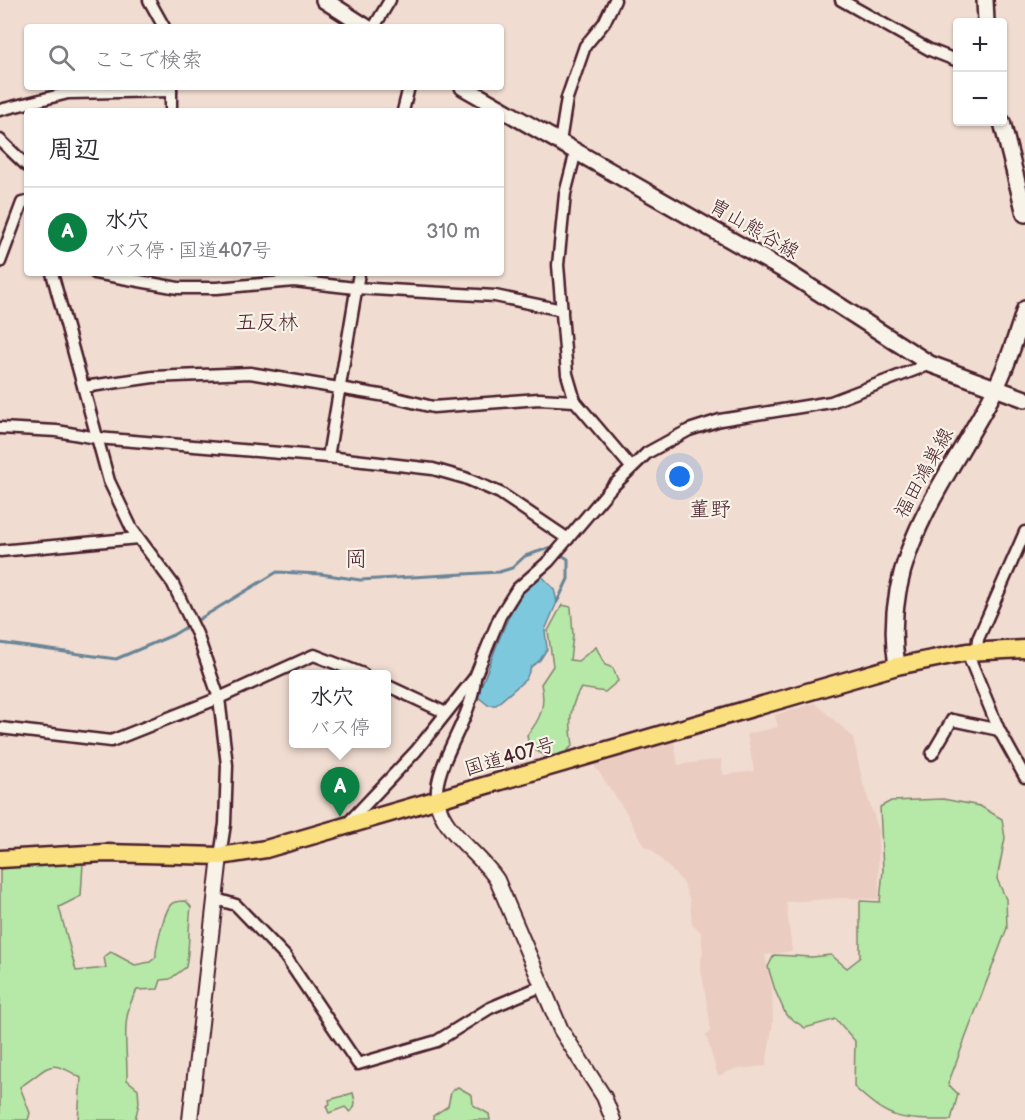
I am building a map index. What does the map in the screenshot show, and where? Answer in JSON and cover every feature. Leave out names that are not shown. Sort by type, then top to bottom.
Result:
[{"type":"highway","name":"国道407号","points":[[0,859],[105,853],[220,856],[266,849],[897,666],[972,652],[1025,649]]},
{"type":"main road","points":[[324,0],[361,24]]},
{"type":"main road","points":[[985,0],[986,18]]},
{"type":"main road","name":"胄山熊谷線","points":[[469,90],[501,108]]},
{"type":"main road","name":"胄山熊谷線","points":[[504,110],[788,272],[930,364],[1025,399]]},
{"type":"main road","points":[[1003,126],[1025,213]]},
{"type":"main road","name":"福田鴻巣線","points":[[897,666],[894,619],[898,587],[909,546],[924,512],[996,388],[1025,309]]},
{"type":"street","points":[[149,0],[162,24]]},
{"type":"street","points":[[376,24],[390,0]]},
{"type":"street","points":[[560,142],[567,98],[585,46],[604,23],[615,0]]},
{"type":"street","points":[[841,0],[930,50],[953,59]]},
{"type":"street","points":[[0,110],[68,93],[145,90]]},
{"type":"street","points":[[171,90],[171,108]]},
{"type":"street","points":[[404,108],[408,90]]},
{"type":"street","points":[[0,140],[24,163]]},
{"type":"street","points":[[576,151],[569,172],[559,232],[558,265],[567,374],[575,401],[631,467]]},
{"type":"street","points":[[0,262],[24,203]]},
{"type":"street","points":[[53,276],[112,489],[138,538],[173,584],[197,634],[219,698],[227,765],[227,801],[190,1120]]},
{"type":"street","points":[[132,276],[156,278],[178,288],[217,288],[294,281],[355,288],[495,296],[562,310]]},
{"type":"street","points":[[328,457],[358,276]]},
{"type":"street","points":[[343,828],[416,751],[444,712],[475,677],[506,605],[517,589],[568,539],[631,467],[655,447],[689,430],[754,413],[831,402],[930,364]]},
{"type":"street","points":[[84,387],[153,377],[250,373],[393,396],[432,407],[539,399],[575,401]]},
{"type":"street","points":[[0,428],[57,431],[97,438],[410,465],[457,476],[500,493],[568,539]]},
{"type":"street","points":[[1025,532],[972,652],[999,730],[1025,777]]},
{"type":"street","points":[[0,551],[138,538]]},
{"type":"street","points":[[0,728],[111,741],[219,698],[314,655],[351,670]]},
{"type":"street","points":[[475,677],[474,692],[465,720],[440,772],[437,800],[444,820],[497,880],[561,1030],[604,1097],[613,1120]]},
{"type":"street","points":[[391,687],[444,712]]},
{"type":"street","points":[[932,753],[952,720],[999,730]]},
{"type":"street","points":[[216,899],[236,905],[285,956],[358,1064],[437,1041],[490,1008],[542,986]]},
{"type":"shaded area","points":[[815,703],[853,737],[863,784],[878,828],[879,899],[842,898],[786,902],[792,951],[765,955],[772,990],[773,1022],[766,1066],[735,1069],[718,1076],[706,1035],[710,1033],[710,1022],[700,963],[703,953],[701,932],[692,925],[690,901],[683,882],[651,849],[644,846],[626,812],[594,765],[674,741],[678,765],[721,759],[723,775],[754,771],[747,734],[778,727],[775,715]]},
{"type":"green space","points":[[562,605],[571,607],[573,635],[570,660],[578,661],[596,647],[605,665],[613,668],[618,681],[605,692],[581,688],[571,715],[573,745],[563,755],[550,758],[529,747],[527,735],[541,711],[543,699],[541,684],[553,666],[548,631]]},
{"type":"green space","points":[[943,799],[980,806],[1002,819],[1005,838],[997,879],[1006,899],[1007,928],[948,1084],[958,1094],[951,1120],[896,1116],[866,1098],[854,1087],[855,1041],[836,1019],[805,1028],[786,1015],[768,967],[774,955],[812,957],[831,955],[847,968],[860,958],[860,901],[880,902],[883,870],[880,807],[891,801]]},
{"type":"green space","points":[[83,863],[81,896],[59,907],[76,971],[106,968],[104,957],[111,952],[135,965],[150,962],[156,957],[160,932],[170,905],[181,901],[186,901],[191,907],[186,967],[170,979],[161,980],[158,989],[137,990],[131,1001],[126,1023],[127,1080],[138,1089],[139,1103],[135,1120],[78,1120],[81,1078],[55,1066],[44,1070],[20,1087],[30,1113],[28,1120],[0,1120],[0,868],[28,864]]},
{"type":"green space","points":[[458,1087],[472,1095],[473,1105],[489,1114],[490,1120],[433,1120],[433,1116],[448,1106],[451,1092]]},
{"type":"green space","points":[[353,1093],[355,1106],[350,1112],[345,1107],[329,1113],[326,1106],[330,1104],[329,1100]]},
{"type":"water","points":[[540,574],[554,589],[557,602],[545,630],[547,649],[540,660],[531,667],[526,679],[496,705],[488,705],[478,697],[498,641],[519,598]]},
{"type":"waterway","points":[[0,643],[116,659],[173,635],[277,572],[321,574],[360,580],[499,572],[512,568],[525,556],[549,548],[554,551]]},
{"type":"waterway","points":[[557,602],[568,579],[568,559],[560,554]]},
{"type":"place","name":"水穴","points":[[340,817]]},
{"type":"district","name":"五反林","points":[[267,322]]},
{"type":"district","name":"董野","points":[[710,509]]},
{"type":"district","name":"岡","points":[[356,559]]}]
